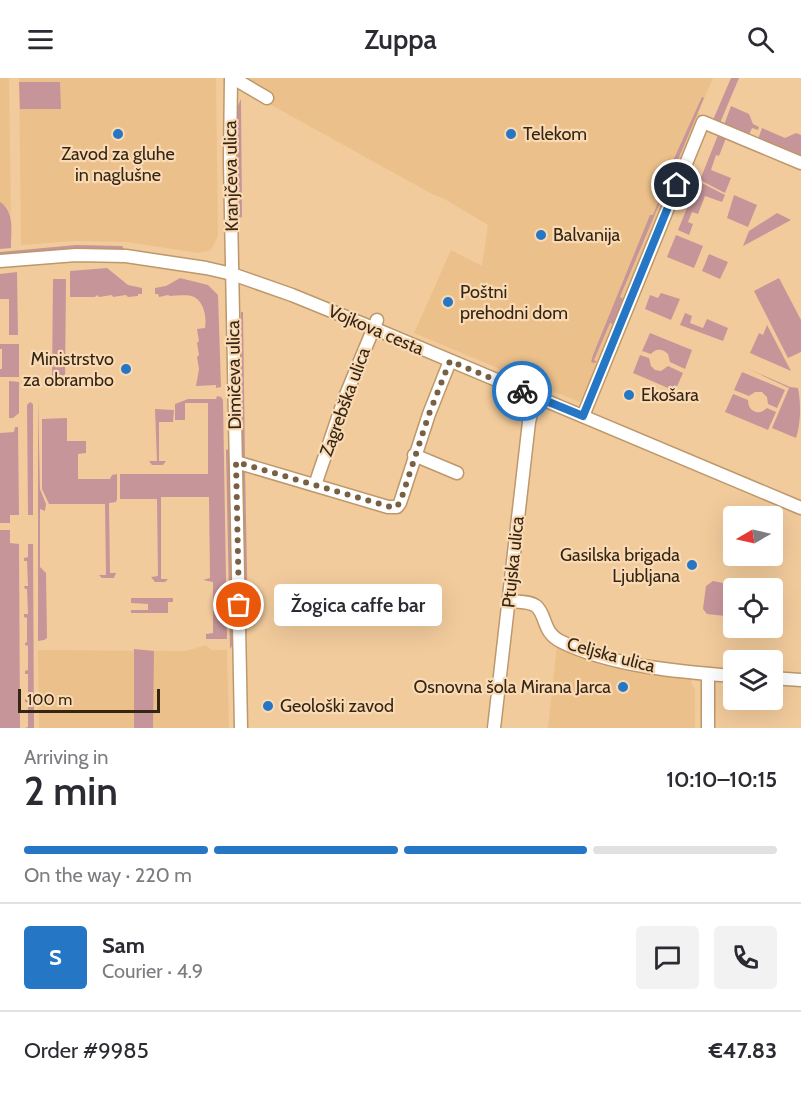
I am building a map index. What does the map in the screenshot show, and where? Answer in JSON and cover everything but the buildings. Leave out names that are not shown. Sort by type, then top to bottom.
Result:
[{"type":"street","name":"Kranjčeva ulica","points":[[232,274],[232,78],[267,98]]},
{"type":"street","points":[[583,416],[703,122],[801,163]]},
{"type":"street","name":"Vojkova cesta","points":[[0,261],[76,255],[126,256],[232,274],[375,324],[450,361],[801,508]]},
{"type":"street","name":"Dimičeva ulica","points":[[232,274],[241,463],[241,728]]},
{"type":"street","name":"Zagrebška ulica","points":[[315,485],[345,397],[375,324]]},
{"type":"street","points":[[241,463],[394,508],[400,503],[414,455],[450,361]]},
{"type":"street","name":"Ptujska ulica","points":[[494,728],[529,422],[535,397]]},
{"type":"street","points":[[414,455],[457,473]]},
{"type":"street","name":"Celjska ulica","points":[[509,601],[536,606],[550,633],[563,643],[647,666],[723,675]]},
{"type":"street","points":[[708,674],[708,728]]},
{"type":"street","points":[[783,679],[801,680]]},
{"type":"shaded area","points":[[0,78],[9,78],[11,215],[7,207],[0,202]]},
{"type":"shaded area","name":"Zavod za gluhe in naglušne","points":[[19,78],[216,78],[218,236],[211,250],[198,253],[127,242],[74,241],[21,245]]},
{"type":"shaded area","points":[[247,78],[713,78],[698,113],[703,116],[584,398],[579,402],[414,333],[451,250],[482,266],[488,225],[275,107],[247,94]]},
{"type":"shaded area","points":[[731,78],[739,78],[720,123],[713,120]]},
{"type":"shaded area","points":[[19,82],[60,82],[61,109],[20,109]]},
{"type":"shaded area","points":[[702,97],[704,98],[620,297],[625,300],[616,325],[610,323],[594,360],[597,362],[591,362],[650,215],[653,215],[660,198],[657,196]]},
{"type":"shaded area","points":[[241,99],[242,217],[238,218],[237,108]]},
{"type":"shaded area","points":[[731,106],[749,114],[753,124],[759,127],[758,130],[752,128],[749,135],[724,125]]},
{"type":"shaded area","points":[[762,128],[785,138],[796,133],[801,135],[801,157],[758,139]]},
{"type":"shaded area","points":[[718,135],[726,138],[719,156],[716,155],[711,170],[731,178],[725,193],[700,180]]},
{"type":"shaded area","points":[[698,181],[725,195],[722,202],[705,196],[698,214],[692,212],[688,222],[693,224],[689,235],[678,230]]},
{"type":"shaded area","points":[[734,195],[757,205],[748,227],[727,218]]},
{"type":"shaded area","points":[[0,202],[10,216],[11,248],[0,249]]},
{"type":"shaded area","points":[[777,213],[791,220],[743,246],[749,231]]},
{"type":"shaded area","points":[[676,235],[703,246],[694,268],[667,257]]},
{"type":"shaded area","points":[[76,245],[122,246],[124,249],[68,249],[0,255],[0,252]]},
{"type":"shaded area","points":[[709,254],[728,262],[720,279],[702,271]]},
{"type":"shaded area","points":[[107,268],[128,285],[142,288],[142,294],[128,297],[126,295],[113,297],[112,295],[99,297],[97,295],[95,297],[70,297],[70,271]]},
{"type":"shaded area","points":[[17,272],[18,335],[9,335],[9,299],[0,299],[0,274]]},
{"type":"shaded area","points":[[180,278],[208,285],[218,295],[221,387],[196,386],[199,369],[197,329],[205,328],[206,324],[200,303],[191,296],[159,297],[155,294],[155,288],[166,286]]},
{"type":"shaded area","points":[[779,278],[801,320],[801,352],[788,358],[754,291]]},
{"type":"shaded area","points":[[53,279],[66,279],[65,386],[47,386],[46,379],[52,379]]},
{"type":"shaded area","points":[[661,293],[680,299],[671,320],[645,309],[650,295],[658,298]]},
{"type":"shaded area","points":[[241,312],[243,312],[245,460],[242,459]]},
{"type":"shaded area","points":[[685,313],[692,316],[690,323],[703,328],[707,319],[728,328],[723,341],[680,325]]},
{"type":"shaded area","points":[[767,325],[791,371],[750,353],[759,333],[763,335]]},
{"type":"shaded area","points":[[650,333],[692,350],[685,369],[670,362],[668,354],[664,351],[657,350],[651,354],[642,351]]},
{"type":"shaded area","points":[[0,344],[19,344],[19,377],[0,377],[2,349],[0,349]]},
{"type":"shaded area","points":[[640,355],[649,358],[655,370],[661,371],[668,366],[683,373],[675,391],[633,373]]},
{"type":"shaded area","points":[[744,367],[790,387],[798,388],[800,413],[796,438],[772,428],[789,388]]},
{"type":"shaded area","points":[[742,372],[785,390],[777,408],[768,404],[767,397],[762,392],[755,392],[749,396],[734,390]]},
{"type":"shaded area","points":[[9,381],[19,382],[19,413],[13,418],[9,418]]},
{"type":"shaded area","points":[[733,394],[748,400],[748,404],[755,412],[761,412],[767,408],[776,412],[768,430],[725,412]]},
{"type":"shaded area","points":[[217,396],[223,400],[227,639],[206,639],[206,634],[213,633],[213,582],[203,580],[210,578],[209,497],[161,497],[161,579],[168,579],[165,582],[155,582],[151,577],[158,576],[157,499],[120,499],[120,474],[208,474],[208,403],[185,403],[185,420],[175,420],[175,404],[188,399],[216,399]]},
{"type":"shaded area","points":[[38,398],[40,489],[46,504],[45,511],[40,509],[40,567],[46,573],[47,638],[38,641]]},
{"type":"shaded area","points":[[30,402],[33,404],[33,515],[28,515],[27,405]]},
{"type":"shaded area","points":[[155,409],[174,410],[173,422],[159,422],[159,461],[166,461],[163,465],[152,465],[149,461],[157,461]]},
{"type":"shaded area","points":[[67,418],[67,441],[86,441],[86,453],[78,454],[78,479],[110,479],[112,475],[117,474],[117,499],[116,502],[109,503],[110,573],[116,573],[114,578],[102,578],[99,575],[106,575],[105,504],[49,504],[42,489],[42,419]]},
{"type":"shaded area","points":[[15,427],[18,427],[19,515],[10,515],[10,523],[0,523],[0,433],[14,432]]},
{"type":"shaded area","points":[[229,449],[233,644],[230,649],[226,450]]},
{"type":"shaded area","points":[[242,468],[245,468],[248,621],[246,621]]},
{"type":"shaded area","points":[[0,530],[10,530],[10,543],[19,544],[20,728],[0,728]]},
{"type":"shaded area","points":[[28,544],[33,544],[34,728],[25,728],[28,727],[28,703],[25,699],[28,699],[28,674],[25,674],[25,671],[28,670],[28,646],[25,645],[27,618],[24,614],[28,614],[27,589],[24,586],[28,586],[27,561],[24,561],[24,558],[28,557]]},
{"type":"shaded area","points":[[713,581],[723,583],[723,616],[707,614],[703,609],[706,586]]},
{"type":"shaded area","points":[[131,598],[173,598],[173,602],[168,602],[168,613],[131,613],[131,610],[148,610],[148,604],[131,603]]},
{"type":"shaded area","name":"Osnovna šola Mirana Jarca","points":[[557,644],[688,677],[693,681],[691,683],[695,689],[695,728],[548,728]]},
{"type":"shaded area","points":[[206,645],[211,650],[227,650],[229,728],[39,728],[38,650],[186,651]]},
{"type":"shaded area","points":[[134,649],[154,651],[153,728],[134,728]]},
{"type":"way so far","points":[[239,605],[236,462],[394,508],[400,503],[414,455],[450,361],[522,391]]},
{"type":"place","name":"Zavod za gluhe in naglušne","points":[[118,134]]},
{"type":"place","name":"Telekom","points":[[511,134]]},
{"type":"place","name":"Balvanija","points":[[541,235]]},
{"type":"place","name":"Poštni prehodni dom","points":[[448,302]]},
{"type":"place","name":"Ministrstvo za obrambo","points":[[126,369]]},
{"type":"place","name":"Ekošara","points":[[629,395]]},
{"type":"place","name":"Gasilska brigada Ljubljana","points":[[692,565]]},
{"type":"place","name":"Žogica caffe bar","points":[[239,605]]},
{"type":"place","name":"Osnovna šola Mirana Jarca","points":[[623,687]]},
{"type":"place","name":"Geološki zavod","points":[[268,706]]},
{"type":"route","points":[[522,391],[583,416],[677,185]]}]
